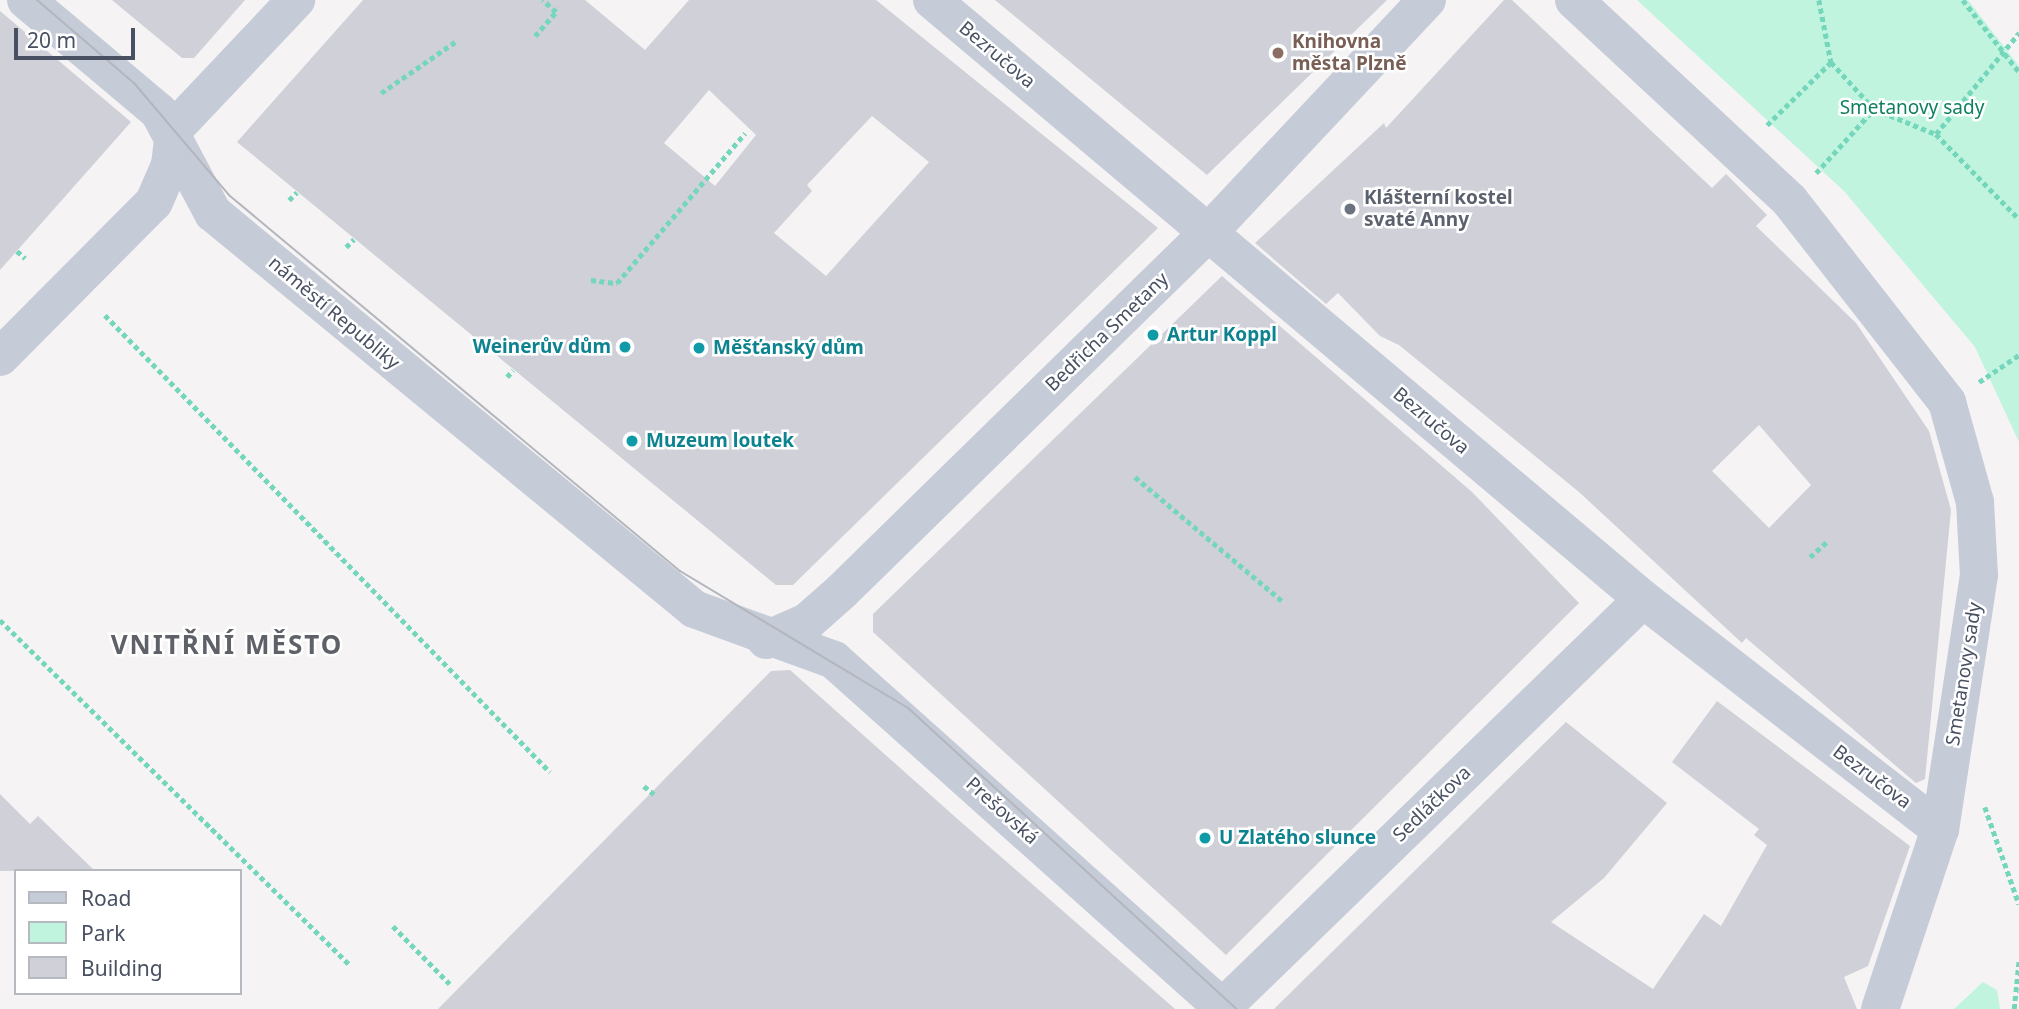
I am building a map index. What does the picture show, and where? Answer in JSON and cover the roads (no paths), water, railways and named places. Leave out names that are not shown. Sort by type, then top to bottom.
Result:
[{"type":"street","points":[[26,0],[145,96],[174,130]]},
{"type":"street","points":[[0,357],[154,202],[170,165],[174,130],[296,0]]},
{"type":"street","name":"Bezručova","points":[[932,0],[1643,599],[1940,829]]},
{"type":"street","name":"Bedřicha Smetany","points":[[766,640],[817,614],[1208,233],[1427,0]]},
{"type":"street","name":"Smetanovy sady","points":[[1574,0],[1740,151],[1790,201],[1947,402],[1975,502],[1979,575],[1940,829],[1880,1009]]},
{"type":"street","name":"náměstí Republiky","points":[[174,130],[196,191],[213,213],[694,609],[766,640]]},
{"type":"street","name":"Sedláčkova","points":[[1222,1009],[1643,599]]},
{"type":"street","name":"Prešovská","points":[[766,640],[801,645],[834,660],[1222,1009]]},
{"type":"tram line","points":[[37,0],[134,83],[230,196],[680,571],[908,708],[1237,1009]]},
{"type":"place","name":"Knihovna města Plzně","points":[[1278,53]]},
{"type":"place","name":"Klášterní kostel svaté Anny","points":[[1350,209]]},
{"type":"place","name":"Artur Koppl","points":[[1153,335]]},
{"type":"place","name":"Weinerův dům","points":[[625,347]]},
{"type":"place","name":"Měšťanský dům","points":[[699,348]]},
{"type":"place","name":"Muzeum loutek","points":[[632,441]]},
{"type":"place","name":"U Zlatého slunce","points":[[1205,838]]},
{"type":"district","name":"VNITŘNÍ MĚSTO","points":[[227,645]]}]
